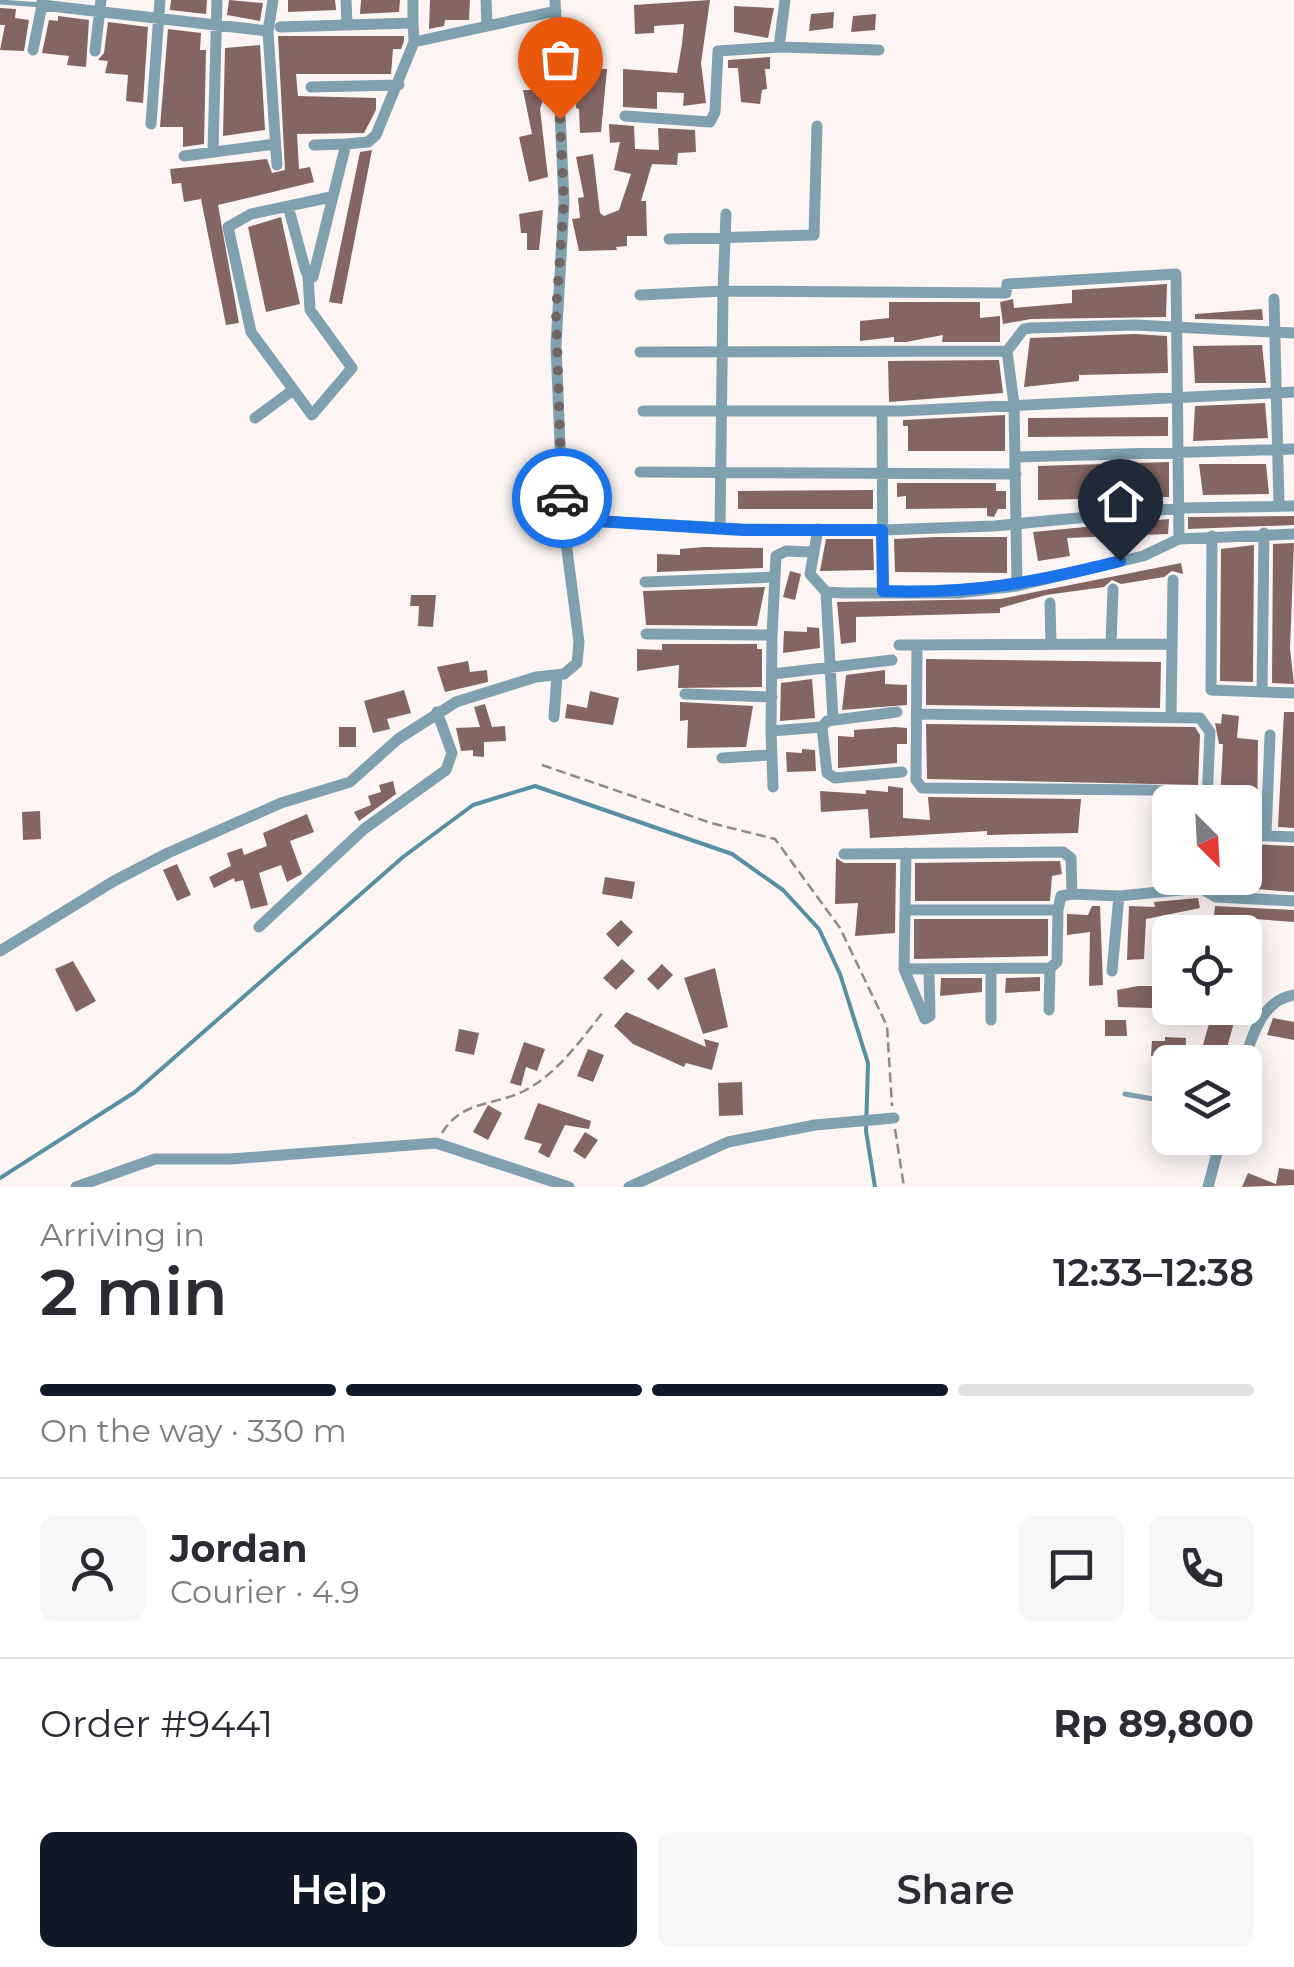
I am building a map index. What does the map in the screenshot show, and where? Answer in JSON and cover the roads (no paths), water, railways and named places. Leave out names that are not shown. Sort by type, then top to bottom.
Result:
[{"type":"street","points":[[95,51],[101,0]]},
{"type":"street","points":[[151,124],[160,0]]},
{"type":"street","points":[[213,150],[217,0]]},
{"type":"street","points":[[272,0],[277,164]]},
{"type":"street","points":[[346,0],[347,24]]},
{"type":"street","points":[[314,145],[368,142],[376,136],[414,42],[414,0]]},
{"type":"street","points":[[486,0],[486,26]]},
{"type":"street","points":[[779,46],[785,0]]},
{"type":"street","points":[[32,50],[42,2],[157,21],[274,29],[413,24]]},
{"type":"street","points":[[0,951],[168,853],[281,803],[350,782],[398,739],[437,712],[484,691],[574,668],[579,652],[563,519],[556,311],[564,202],[556,6],[414,42]]},
{"type":"street","points":[[625,116],[707,124],[715,112],[718,51],[779,46],[879,50]]},
{"type":"street","points":[[311,87],[399,84]]},
{"type":"street","points":[[670,239],[814,236],[818,126]]},
{"type":"street","points":[[184,156],[275,144]]},
{"type":"street","points":[[308,276],[317,274],[346,144]]},
{"type":"street","points":[[288,206],[308,276],[310,310],[352,368],[312,415],[251,332],[228,233],[235,219],[288,206],[331,198]]},
{"type":"street","points":[[720,528],[726,214]]},
{"type":"street","points":[[640,295],[1006,293],[1006,284],[1176,274],[1179,539]]},
{"type":"street","points":[[1274,299],[1279,506]]},
{"type":"street","points":[[1018,586],[1014,404],[1007,351],[1024,329],[1135,324],[1294,333]]},
{"type":"street","points":[[640,352],[1007,351]]},
{"type":"street","points":[[255,418],[293,390]]},
{"type":"street","points":[[643,412],[902,411],[1294,392]]},
{"type":"street","points":[[882,411],[883,591]]},
{"type":"street","points":[[1015,457],[1294,449]]},
{"type":"street","points":[[640,472],[1016,474]]},
{"type":"street","points":[[563,519],[720,528],[882,530],[1018,524],[1181,508],[1294,506]]},
{"type":"street","points":[[818,529],[810,574],[826,592],[830,777],[902,772]]},
{"type":"street","points":[[826,592],[958,593],[1018,586],[1143,556],[1179,539],[1264,532],[1294,534]]},
{"type":"street","points":[[1262,692],[1264,532]]},
{"type":"street","points":[[1212,536],[1210,690],[1294,693]]},
{"type":"street","points":[[773,787],[770,732],[774,577],[779,552],[812,552]]},
{"type":"street","points":[[645,582],[774,577]]},
{"type":"street","points":[[1170,717],[1173,580]]},
{"type":"street","points":[[1111,644],[1113,588]]},
{"type":"street","points":[[1050,603],[1051,643]]},
{"type":"street","points":[[646,634],[772,636]]},
{"type":"street","points":[[899,646],[1172,644]]},
{"type":"street","points":[[917,646],[916,780],[930,790],[1152,791]]},
{"type":"street","points":[[773,674],[892,660]]},
{"type":"street","points":[[554,717],[557,675]]},
{"type":"street","points":[[684,694],[772,697]]},
{"type":"street","points":[[259,927],[364,829],[446,770],[452,754],[437,712]]},
{"type":"street","points":[[770,732],[896,712]]},
{"type":"street","points":[[916,714],[1200,718],[1208,726],[1207,785]]},
{"type":"street","points":[[1266,835],[1270,735]]},
{"type":"street","points":[[722,758],[770,755]]},
{"type":"street","points":[[1262,835],[1294,838]]},
{"type":"street","points":[[844,854],[1063,852],[1071,858],[1072,894]]},
{"type":"street","points":[[906,853],[904,969],[925,1018],[930,1016],[929,970]]},
{"type":"street","points":[[904,969],[1050,968],[1057,962],[1061,896],[1119,896],[1152,890]]},
{"type":"street","points":[[1214,895],[1294,901]]},
{"type":"street","points":[[1112,971],[1119,896]]},
{"type":"street","points":[[905,910],[1058,910]]},
{"type":"street","points":[[1049,1010],[1050,968]]},
{"type":"street","points":[[990,969],[991,1020]]},
{"type":"street","points":[[1251,1045],[1262,1018],[1273,1004],[1294,995]]},
{"type":"street","points":[[632,1187],[728,1142],[816,1125],[891,1118]]},
{"type":"street","points":[[76,1187],[155,1159],[231,1160],[436,1143],[568,1187]]},
{"type":"street","points":[[1208,1187],[1216,1155]]},
{"type":"lane","points":[[0,2],[42,2]]},
{"type":"lane","points":[[1125,1094],[1152,1099]]},
{"type":"waterway","points":[[0,1178],[135,1092],[403,857],[473,805],[535,786],[732,854],[783,890],[819,929],[840,974],[868,1063],[866,1131],[875,1187]]}]
